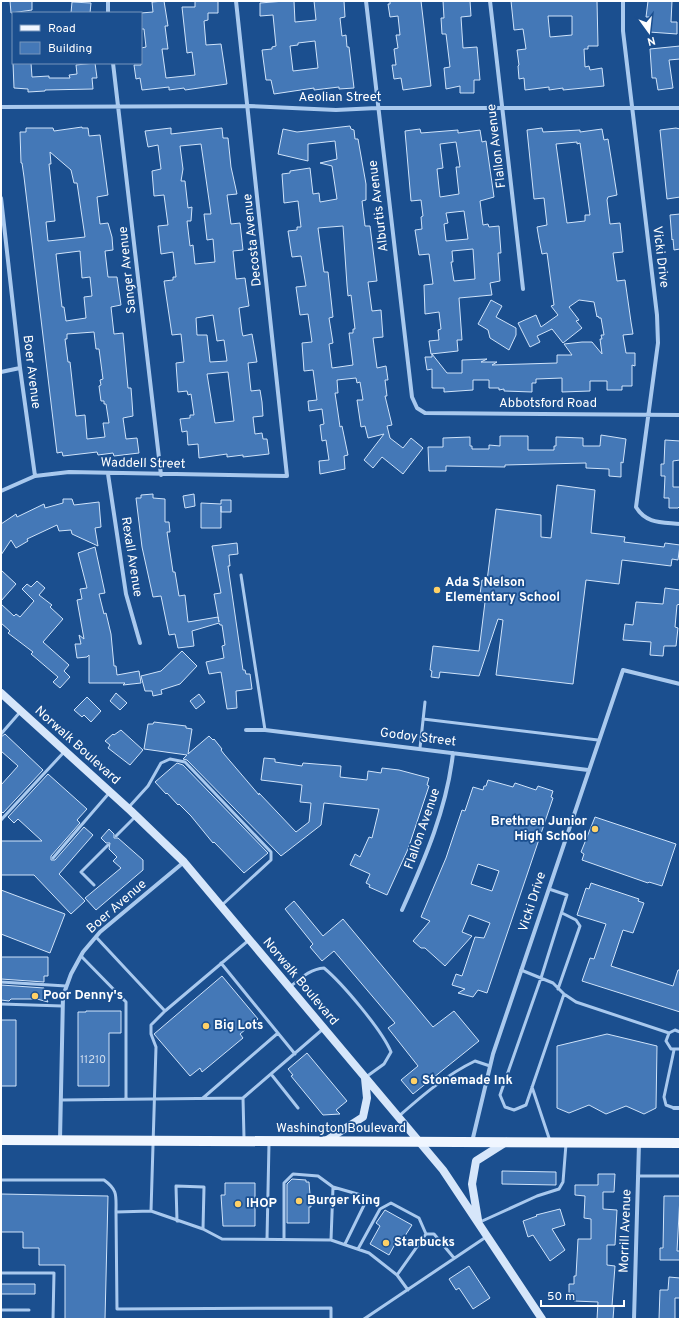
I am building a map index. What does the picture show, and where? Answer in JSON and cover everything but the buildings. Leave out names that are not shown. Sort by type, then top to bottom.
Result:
[{"type":"main road","name":"Norwalk Boulevard","points":[[1,693],[128,808],[184,862],[397,1118],[443,1170],[542,1319]]},
{"type":"main road","points":[[327,1140],[363,1117],[366,1098],[365,1078]]},
{"type":"main road","name":"Washington Boulevard","points":[[1,1140],[327,1140],[418,1142],[680,1143]]},
{"type":"main road","points":[[478,1222],[472,1184],[476,1161],[506,1142]]},
{"type":"street","points":[[108,1],[108,12]]},
{"type":"street","name":"Decosta Avenue","points":[[236,1],[249,106],[288,476]]},
{"type":"street","name":"Alburtis Avenue","points":[[366,1],[377,108],[412,397],[417,408]]},
{"type":"street","name":"Flallon Avenue","points":[[490,1],[523,289]]},
{"type":"street","name":"Vicki Drive","points":[[623,1],[623,31],[657,316],[658,343],[636,507],[641,515],[651,521],[680,524]]},
{"type":"street","name":"Sanger Avenue","points":[[113,64],[161,475]]},
{"type":"street","name":"Aeolian Street","points":[[1,107],[249,106],[336,110],[377,108],[502,107],[680,108]]},
{"type":"street","name":"Boer Avenue","points":[[1,198],[20,368],[35,476]]},
{"type":"street","points":[[1,372],[20,368]]},
{"type":"street","name":"Abbotsford Road","points":[[417,408],[425,413],[680,415]]},
{"type":"street","name":"Waddell Street","points":[[1,491],[35,476],[69,472],[161,475],[288,476]]},
{"type":"street","name":"Rexall Avenue","points":[[108,474],[126,594],[140,643]]},
{"type":"street","name":"Vicki Drive","points":[[472,1142],[490,1066],[598,740],[623,670],[680,684]]},
{"type":"street","name":"Godoy Street","points":[[246,730],[266,730],[420,748],[588,770]]},
{"type":"street","name":"Flallon Avenue","points":[[402,910],[428,851],[450,781],[453,752]]},
{"type":"street","name":"Boer Avenue","points":[[60,1140],[62,1006],[66,986],[81,956],[96,937],[184,862]]},
{"type":"street","points":[[674,1108],[680,1108]]},
{"type":"street","name":"Morrill Avenue","points":[[634,1319],[639,1143]]},
{"type":"lane","points":[[241,576],[266,730]]},
{"type":"lane","points":[[420,748],[425,702]]},
{"type":"lane","points":[[1,734],[21,711]]},
{"type":"lane","points":[[423,719],[598,740]]},
{"type":"lane","points":[[1,820],[65,751]]},
{"type":"lane","points":[[128,808],[148,786],[161,762],[170,759],[185,762],[271,852],[271,860],[221,906]]},
{"type":"lane","points":[[53,858],[110,792]]},
{"type":"lane","points":[[116,836],[136,816]]},
{"type":"lane","points":[[94,885],[81,872],[108,845]]},
{"type":"lane","points":[[548,889],[567,895],[541,978],[500,1095],[505,1106],[514,1110],[526,1105],[564,994]]},
{"type":"lane","points":[[558,989],[580,926],[576,920],[562,913]]},
{"type":"lane","points":[[96,937],[164,1011]]},
{"type":"lane","points":[[151,1211],[156,1047],[151,1034],[151,1025],[164,1011],[249,940]]},
{"type":"lane","points":[[81,956],[126,1002],[126,1099]]},
{"type":"lane","points":[[221,963],[295,1054]]},
{"type":"lane","points":[[289,988],[308,973],[316,969],[324,968],[332,974],[384,1039],[391,1052],[384,1064],[365,1078]]},
{"type":"lane","points":[[521,970],[553,983],[564,994],[576,1002],[669,1033]]},
{"type":"lane","points":[[1,982],[66,986]]},
{"type":"lane","points":[[1,1004],[62,1006]]},
{"type":"lane","points":[[61,1100],[243,1098],[323,1029]]},
{"type":"lane","points":[[680,1032],[675,1030],[669,1033],[666,1041],[668,1047],[674,1050],[680,1049]]},
{"type":"lane","points":[[203,1098],[278,1034]]},
{"type":"lane","points":[[674,1050],[664,1096],[666,1105],[674,1108]]},
{"type":"lane","points":[[397,1118],[443,1079],[459,1069],[475,1061],[490,1066]]},
{"type":"lane","points":[[271,1074],[298,1108]]},
{"type":"lane","points":[[532,1087],[550,1143]]},
{"type":"lane","points":[[243,1098],[244,1141]]},
{"type":"lane","points":[[267,1239],[269,1141]]},
{"type":"lane","points":[[478,1222],[537,1196],[559,1189],[563,1182],[566,1143]]},
{"type":"lane","points":[[284,1238],[284,1182],[287,1177],[293,1174],[318,1176],[333,1187],[368,1197],[345,1244]]},
{"type":"lane","points":[[638,1176],[680,1176]]},
{"type":"lane","points":[[1,1180],[104,1180],[113,1187],[116,1194],[117,1308],[331,1308],[331,1319]]},
{"type":"lane","points":[[177,1221],[176,1186],[204,1187],[203,1229]]},
{"type":"lane","points":[[331,1240],[333,1187]]},
{"type":"lane","points":[[358,1249],[380,1209],[391,1203],[419,1218],[426,1234]]},
{"type":"lane","points":[[116,1212],[151,1211],[203,1229],[222,1239],[284,1238],[331,1240],[358,1249],[375,1258],[397,1275],[408,1290]]},
{"type":"lane","points":[[426,1234],[434,1234],[454,1258]]},
{"type":"lane","points":[[397,1275],[426,1234]]},
{"type":"lane","points":[[364,1319],[487,1236]]},
{"type":"lane","points":[[1,1273],[54,1273],[53,1319]]},
{"type":"lane","points":[[1,1310],[30,1310]]},
{"type":"place","name":"Ada S Nelson Elementary School","points":[[437,590]]},
{"type":"place","name":"Brethren Junior High School","points":[[595,829]]},
{"type":"place","name":"Poor Denny's","points":[[35,996]]},
{"type":"place","name":"Big Lots","points":[[206,1026]]},
{"type":"place","name":"Stonemade Ink","points":[[414,1081]]},
{"type":"place","name":"Burger King","points":[[299,1201]]},
{"type":"place","name":"IHOP","points":[[238,1204]]},
{"type":"place","name":"Starbucks","points":[[386,1243]]}]
